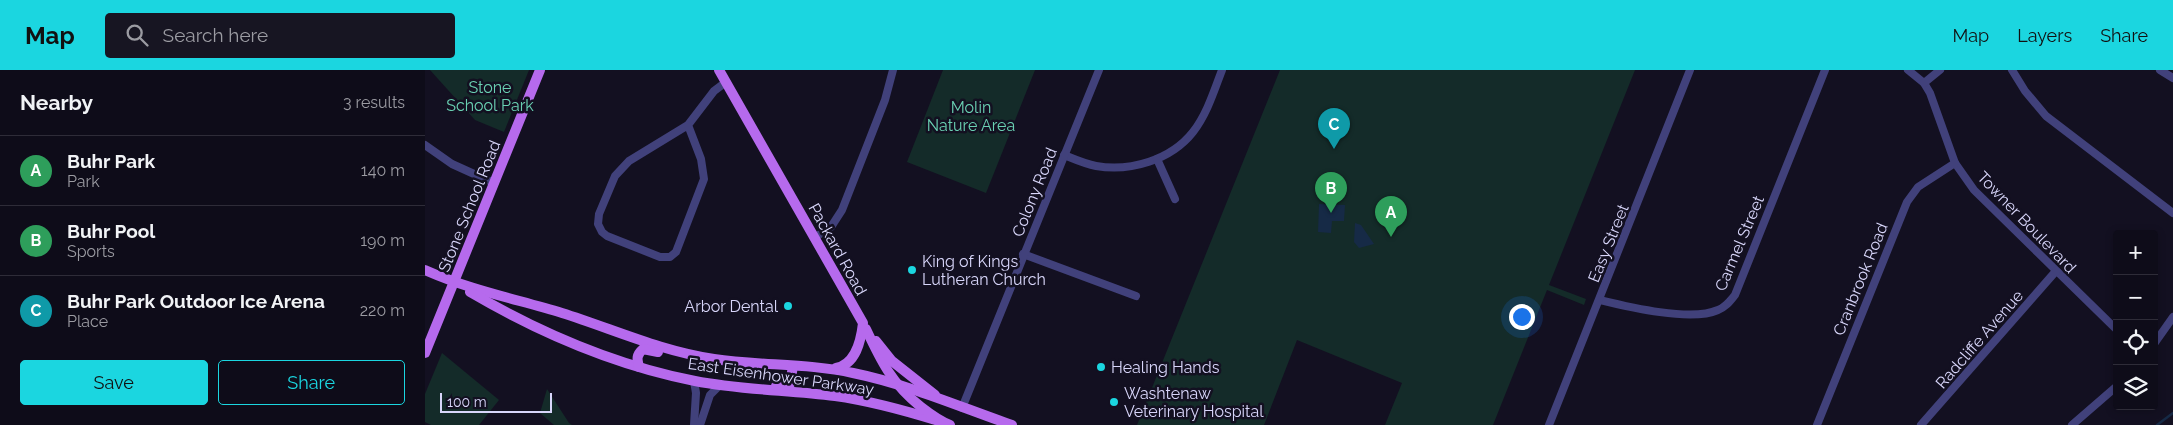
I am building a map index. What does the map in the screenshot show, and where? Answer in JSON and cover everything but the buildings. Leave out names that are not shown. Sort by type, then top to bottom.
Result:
[{"type":"main road","name":"Stone School Road","points":[[425,353],[540,70]]},
{"type":"main road","name":"Packard Road","points":[[719,70],[865,326],[885,368],[896,385],[912,400],[946,424]]},
{"type":"main road","name":"East Eisenhower Parkway","points":[[425,270],[454,282],[509,300],[561,312],[611,331],[691,354],[736,362],[853,373],[944,401]]},
{"type":"main road","name":"East Eisenhower Parkway","points":[[454,282],[531,326],[583,348],[639,367],[694,381],[720,385],[845,398],[874,403],[946,424]]},
{"type":"main road","points":[[830,370],[844,367],[851,360],[865,326]]},
{"type":"main road","points":[[865,326],[892,361],[914,380],[944,401],[1012,425]]},
{"type":"main road","points":[[639,367],[637,356],[643,349],[675,356],[691,354]]},
{"type":"main road","points":[[751,389],[763,385],[786,386],[792,380],[793,366]]},
{"type":"street","points":[[815,238],[831,227],[841,210],[885,100],[893,70]]},
{"type":"street","name":"Colony Road","points":[[962,408],[1099,70]]},
{"type":"street","points":[[1064,155],[1096,166],[1115,168],[1137,166],[1157,159],[1181,144],[1193,132],[1208,105],[1223,70]]},
{"type":"street","name":"Easy Street","points":[[1549,425],[1690,70]]},
{"type":"street","name":"Carmel Street","points":[[1600,300],[1630,307],[1698,314],[1720,310],[1729,303],[1735,295],[1825,70]]},
{"type":"street","name":"Towner Boulevard","points":[[1908,70],[1924,83],[1936,105],[1955,163],[1974,190],[2113,326]]},
{"type":"street","points":[[1924,83],[1940,70]]},
{"type":"street","points":[[2013,70],[2025,91],[2046,116],[2173,213]]},
{"type":"street","points":[[2160,70],[2173,78]]},
{"type":"street","points":[[688,125],[701,160],[704,179],[676,252],[670,257],[660,257],[607,236],[602,232],[598,224],[599,214],[615,176],[629,161],[688,125],[714,91],[726,82]]},
{"type":"street","points":[[425,145],[452,164],[494,183]]},
{"type":"street","points":[[1157,159],[1175,199]]},
{"type":"street","name":"Cranbrook Road","points":[[1817,425],[1907,202],[1918,187],[1955,163]]},
{"type":"street","points":[[1023,254],[1136,296]]},
{"type":"street","name":"Radcliffe Avenue","points":[[1921,425],[2056,271]]},
{"type":"street","points":[[2158,339],[2173,318]]},
{"type":"street","points":[[694,381],[696,392],[694,425]]},
{"type":"street","points":[[700,425],[711,395],[720,385]]},
{"type":"street","points":[[2072,425],[2113,389]]},
{"type":"green space","name":"Stone School Park","points":[[430,70],[529,70],[504,132],[475,120]]},
{"type":"green space","name":"Molin Nature Area","points":[[943,70],[1035,70],[986,193],[907,162]]},
{"type":"green space","points":[[1280,70],[1635,70],[1549,285],[1586,299],[1584,305],[1547,290],[1493,425],[1385,425],[1402,383],[1297,340],[1264,425],[1137,425]]},
{"type":"green space","points":[[442,353],[499,400],[479,425],[431,425],[425,422],[425,394]]},
{"type":"green space","points":[[547,389],[572,425],[554,425],[540,413]]},
{"type":"water","points":[[1319,204],[1345,205],[1344,221],[1332,221],[1331,233],[1318,232]]},
{"type":"water","points":[[1355,223],[1361,225],[1374,244],[1359,248],[1354,242]]},
{"type":"waterway","points":[[2157,425],[2173,413]]},
{"type":"place","name":"Buhr Park Outdoor Ice Arena","points":[[1334,149]]},
{"type":"place","name":"Buhr Pool","points":[[1331,213]]},
{"type":"place","name":"Buhr Park","points":[[1391,237]]},
{"type":"place","name":"King of Kings Lutheran Church","points":[[912,270]]},
{"type":"place","name":"Arbor Dental","points":[[788,306]]},
{"type":"place","name":"Healing Hands","points":[[1101,367]]},
{"type":"place","name":"Washtenaw Veterinary Hospital","points":[[1114,402]]}]
